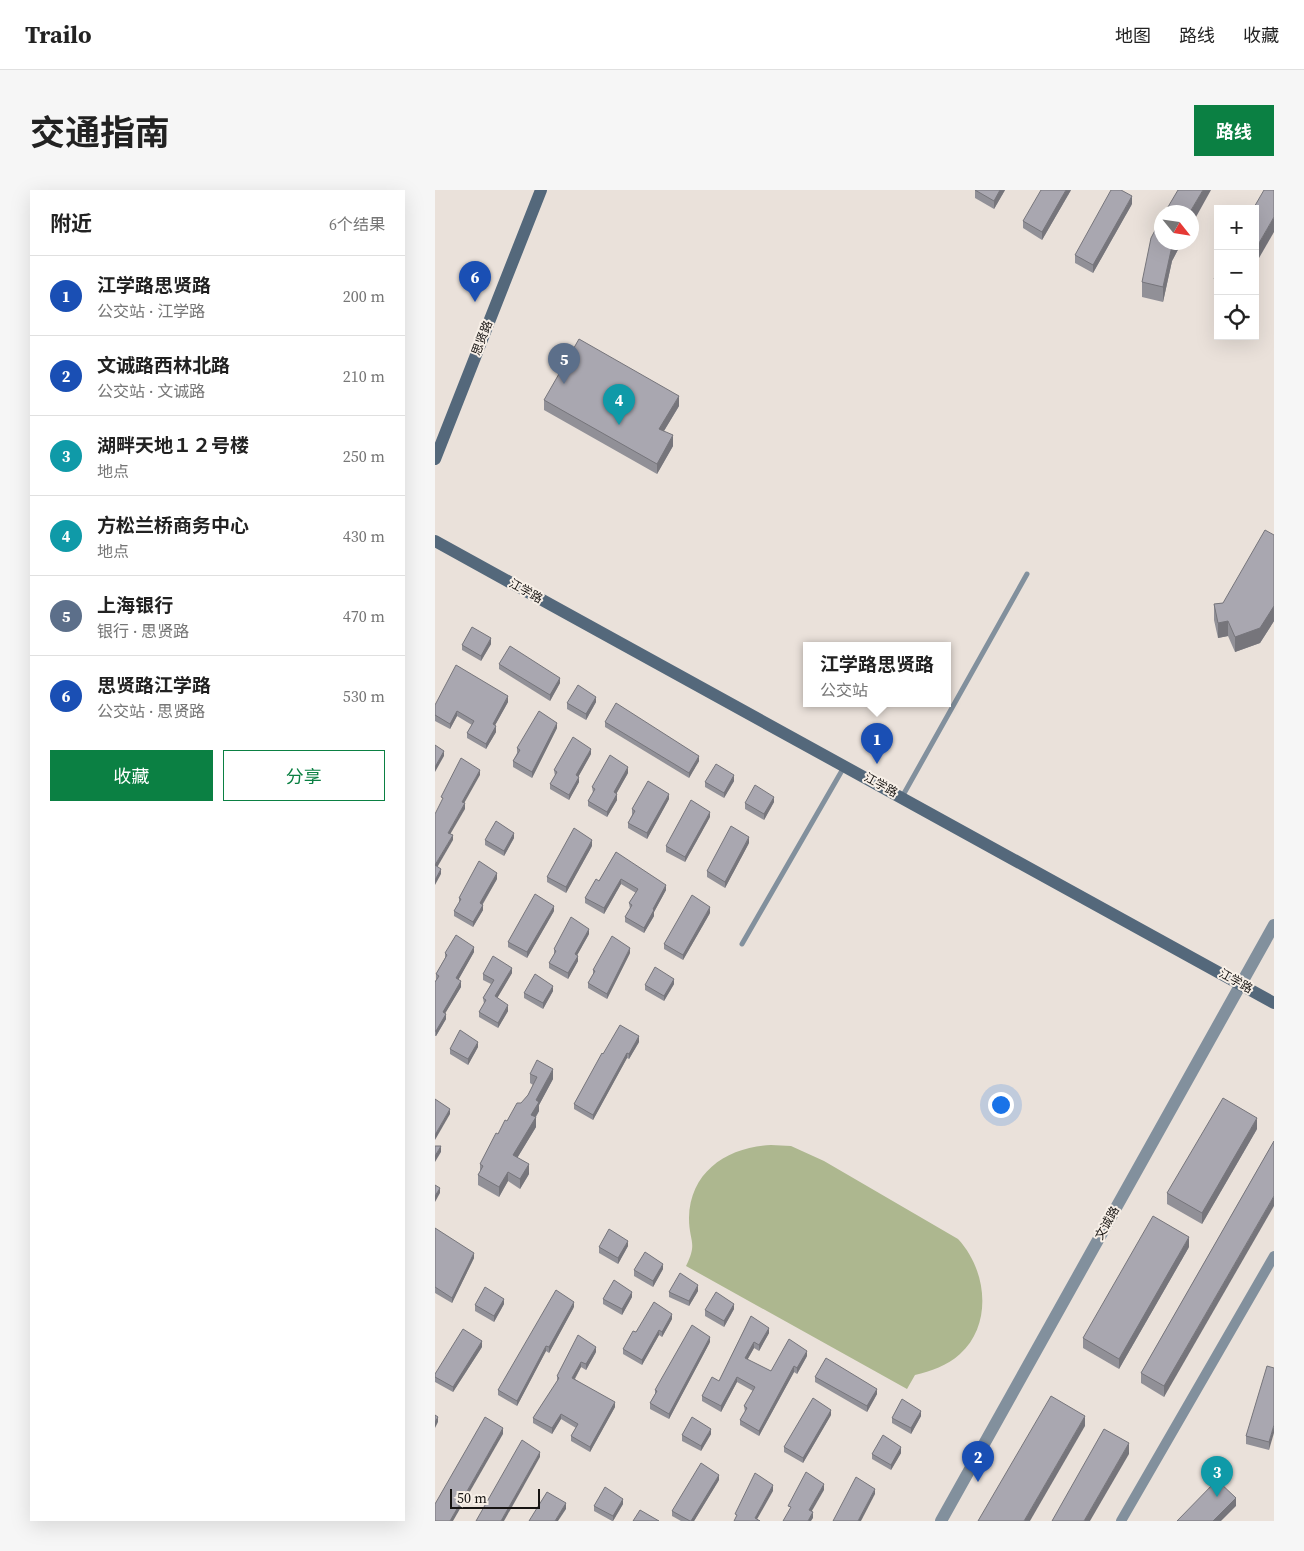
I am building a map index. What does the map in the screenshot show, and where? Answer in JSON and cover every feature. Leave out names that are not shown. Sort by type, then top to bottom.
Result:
[{"type":"main road","name":"思贤路","points":[[435,459],[541,190]]},
{"type":"main road","name":"江学路","points":[[435,541],[902,796],[1274,1003]]},
{"type":"street","name":"文诚路","points":[[941,1521],[1274,925]]},
{"type":"street","points":[[1121,1521],[1274,1256]]},
{"type":"lane","points":[[902,796],[1027,574]]},
{"type":"lane","points":[[742,944],[845,765]]},
{"type":"green space","points":[[771,1145],[791,1146],[824,1161],[958,1239],[968,1252],[975,1266],[980,1281],[982,1297],[982,1313],[978,1328],[971,1342],[960,1354],[950,1362],[915,1375],[907,1389],[686,1266],[692,1252],[689,1226],[691,1201],[696,1187],[704,1175],[726,1157],[755,1147]]},
{"type":"building","points":[[975,190],[1000,190],[994,201]]},
{"type":"building","points":[[1041,190],[1066,190],[1042,232],[1023,221]]},
{"type":"building","points":[[1111,190],[1121,190],[1132,196],[1093,265],[1075,255]]},
{"type":"building","points":[[1178,190],[1203,190],[1194,205],[1169,205]]},
{"type":"building","points":[[1264,190],[1274,190],[1274,217],[1259,243],[1259,205],[1255,205]]},
{"type":"building","points":[[1154,232],[1154,250],[1171,250],[1163,287],[1142,282],[1151,238]]},
{"type":"building","points":[[579,339],[679,396],[659,429],[673,435],[657,464],[544,400]]},
{"type":"building","points":[[1265,530],[1274,535],[1274,606],[1260,628],[1235,637],[1228,621],[1218,623],[1214,604],[1223,603]]},
{"type":"building","points":[[472,627],[491,638],[481,656],[462,645]]},
{"type":"building","points":[[510,646],[560,678],[550,695],[499,664]]},
{"type":"building","points":[[456,665],[508,696],[493,724],[496,726],[486,744],[467,733],[474,721],[457,711],[450,724],[435,715],[435,705]]},
{"type":"building","points":[[578,685],[596,697],[586,714],[567,703]]},
{"type":"building","points":[[616,703],[699,756],[689,773],[605,722]]},
{"type":"building","points":[[539,711],[557,723],[532,772],[513,761],[520,750],[517,748]]},
{"type":"building","points":[[573,737],[591,749],[576,775],[579,777],[569,795],[550,784],[557,772],[554,770]]},
{"type":"building","points":[[435,745],[444,751],[435,767]]},
{"type":"building","points":[[610,755],[628,767],[614,792],[617,794],[607,812],[588,801],[595,789],[592,787]]},
{"type":"building","points":[[461,758],[480,770],[462,802],[465,803],[448,833],[453,835],[435,865],[435,814],[443,798],[441,797]]},
{"type":"building","points":[[716,764],[734,775],[724,793],[705,782]]},
{"type":"building","points":[[648,781],[669,794],[647,833],[628,823],[635,811],[632,809]]},
{"type":"building","points":[[755,785],[774,797],[764,814],[745,803]]},
{"type":"building","points":[[691,800],[710,812],[685,857],[666,846]]},
{"type":"building","points":[[496,821],[514,833],[504,851],[485,840]]},
{"type":"building","points":[[731,826],[749,837],[725,882],[707,871]]},
{"type":"building","points":[[574,828],[592,840],[566,887],[547,877]]},
{"type":"building","points":[[616,852],[666,885],[644,928],[625,917],[632,905],[629,903],[638,889],[621,879],[604,908],[585,898],[596,879],[599,881]]},
{"type":"building","points":[[479,861],[497,873],[480,903],[483,905],[473,922],[454,911]]},
{"type":"building","points":[[435,865],[441,869],[435,880]]},
{"type":"building","points":[[535,894],[554,906],[527,952],[508,942]]},
{"type":"building","points":[[692,895],[710,907],[683,955],[664,944]]},
{"type":"building","points":[[571,917],[589,929],[575,954],[578,956],[568,973],[549,963],[556,951],[554,949]]},
{"type":"building","points":[[456,935],[474,947],[456,978],[461,981],[443,1012],[446,1014],[435,1031],[435,982],[439,976],[436,974],[447,955],[445,953]]},
{"type":"building","points":[[612,936],[630,948],[607,994],[588,983]]},
{"type":"building","points":[[493,956],[512,968],[495,996],[508,1005],[498,1023],[479,1012],[486,1000],[483,998],[494,980],[483,974]]},
{"type":"building","points":[[655,967],[674,979],[664,996],[645,985]]},
{"type":"building","points":[[535,974],[553,986],[543,1003],[524,993]]},
{"type":"building","points":[[620,1025],[639,1036],[629,1054],[627,1053],[593,1115],[574,1104]]},
{"type":"building","points":[[460,1030],[478,1042],[468,1059],[450,1049]]},
{"type":"building","points":[[537,1060],[553,1069],[536,1100],[539,1102],[531,1115],[536,1117],[513,1155],[529,1164],[520,1179],[508,1172],[499,1187],[478,1175],[483,1166],[480,1164],[505,1120],[507,1121],[517,1103],[521,1103],[528,1095],[537,1077],[530,1074]]},
{"type":"building","points":[[1223,1098],[1257,1118],[1202,1213],[1167,1193]]},
{"type":"building","points":[[435,1099],[450,1109],[435,1135]]},
{"type":"building","points":[[1274,1141],[1274,1196],[1164,1386],[1141,1373]]},
{"type":"building","points":[[435,1146],[441,1146],[435,1156]]},
{"type":"building","points":[[435,1185],[440,1188],[435,1196]]},
{"type":"building","points":[[1153,1216],[1189,1237],[1119,1359],[1083,1338]]},
{"type":"building","points":[[435,1228],[474,1253],[452,1298],[435,1287]]},
{"type":"building","points":[[609,1229],[628,1241],[618,1258],[599,1247]]},
{"type":"building","points":[[645,1252],[663,1264],[653,1281],[634,1270]]},
{"type":"building","points":[[680,1273],[698,1285],[689,1301],[669,1292]]},
{"type":"building","points":[[614,1280],[632,1292],[622,1309],[603,1299]]},
{"type":"building","points":[[485,1287],[504,1299],[494,1316],[475,1305]]},
{"type":"building","points":[[556,1290],[574,1302],[549,1347],[546,1346],[517,1401],[498,1390]]},
{"type":"building","points":[[716,1292],[734,1304],[724,1321],[705,1310]]},
{"type":"building","points":[[654,1302],[672,1314],[662,1332],[659,1330],[642,1360],[623,1349],[633,1331],[636,1332]]},
{"type":"building","points":[[751,1316],[769,1328],[759,1345],[754,1342],[745,1358],[771,1371],[789,1339],[807,1351],[797,1368],[794,1366],[759,1431],[740,1420],[747,1408],[744,1406],[755,1387],[737,1377],[721,1406],[702,1396],[712,1377],[719,1381]]},
{"type":"building","points":[[692,1325],[710,1337],[669,1414],[650,1403],[657,1391],[655,1390]]},
{"type":"building","points":[[463,1329],[482,1341],[453,1387],[435,1377],[435,1374]]},
{"type":"building","points":[[578,1335],[596,1347],[586,1364],[581,1362],[572,1378],[615,1402],[590,1447],[571,1436],[578,1424],[561,1414],[552,1428],[533,1418],[559,1378],[557,1376]]},
{"type":"building","points":[[826,1358],[877,1389],[867,1406],[815,1377]]},
{"type":"building","points":[[1267,1366],[1274,1368],[1274,1425],[1269,1442],[1246,1436]]},
{"type":"building","points":[[1051,1396],[1085,1416],[1024,1521],[978,1521]]},
{"type":"building","points":[[813,1398],[831,1410],[803,1458],[784,1447]]},
{"type":"building","points":[[902,1399],[921,1411],[911,1428],[892,1418]]},
{"type":"building","points":[[485,1417],[503,1428],[450,1521],[435,1521],[435,1504]]},
{"type":"building","points":[[692,1417],[711,1429],[701,1446],[682,1435]]},
{"type":"building","points":[[1104,1429],[1129,1443],[1084,1521],[1052,1521]]},
{"type":"building","points":[[883,1435],[901,1447],[891,1465],[872,1454]]},
{"type":"building","points":[[522,1440],[540,1452],[501,1521],[476,1521]]},
{"type":"building","points":[[701,1463],[719,1475],[690,1521],[672,1511]]},
{"type":"building","points":[[806,1472],[824,1484],[809,1510],[813,1512],[808,1521],[783,1521],[791,1507],[788,1506]]},
{"type":"building","points":[[755,1473],[773,1485],[755,1518],[760,1521],[734,1521],[737,1515],[735,1514]]},
{"type":"building","points":[[856,1477],[875,1489],[858,1521],[833,1521]]},
{"type":"building","points":[[1217,1480],[1236,1498],[1213,1521],[1177,1521]]},
{"type":"building","points":[[605,1487],[623,1499],[613,1516],[594,1506]]},
{"type":"building","points":[[547,1492],[566,1503],[555,1521],[529,1521]]},
{"type":"building","points":[[640,1510],[659,1521],[633,1521]]},
{"type":"place","name":"思贤路江学路","points":[[475,302]]},
{"type":"place","name":"上海银行","points":[[564,384]]},
{"type":"place","name":"方松兰桥商务中心","points":[[619,425]]},
{"type":"place","name":"江学路思贤路","points":[[877,764]]},
{"type":"place","name":"文诚路西林北路","points":[[978,1482]]},
{"type":"place","name":"湖畔天地１２号楼","points":[[1217,1497]]}]
